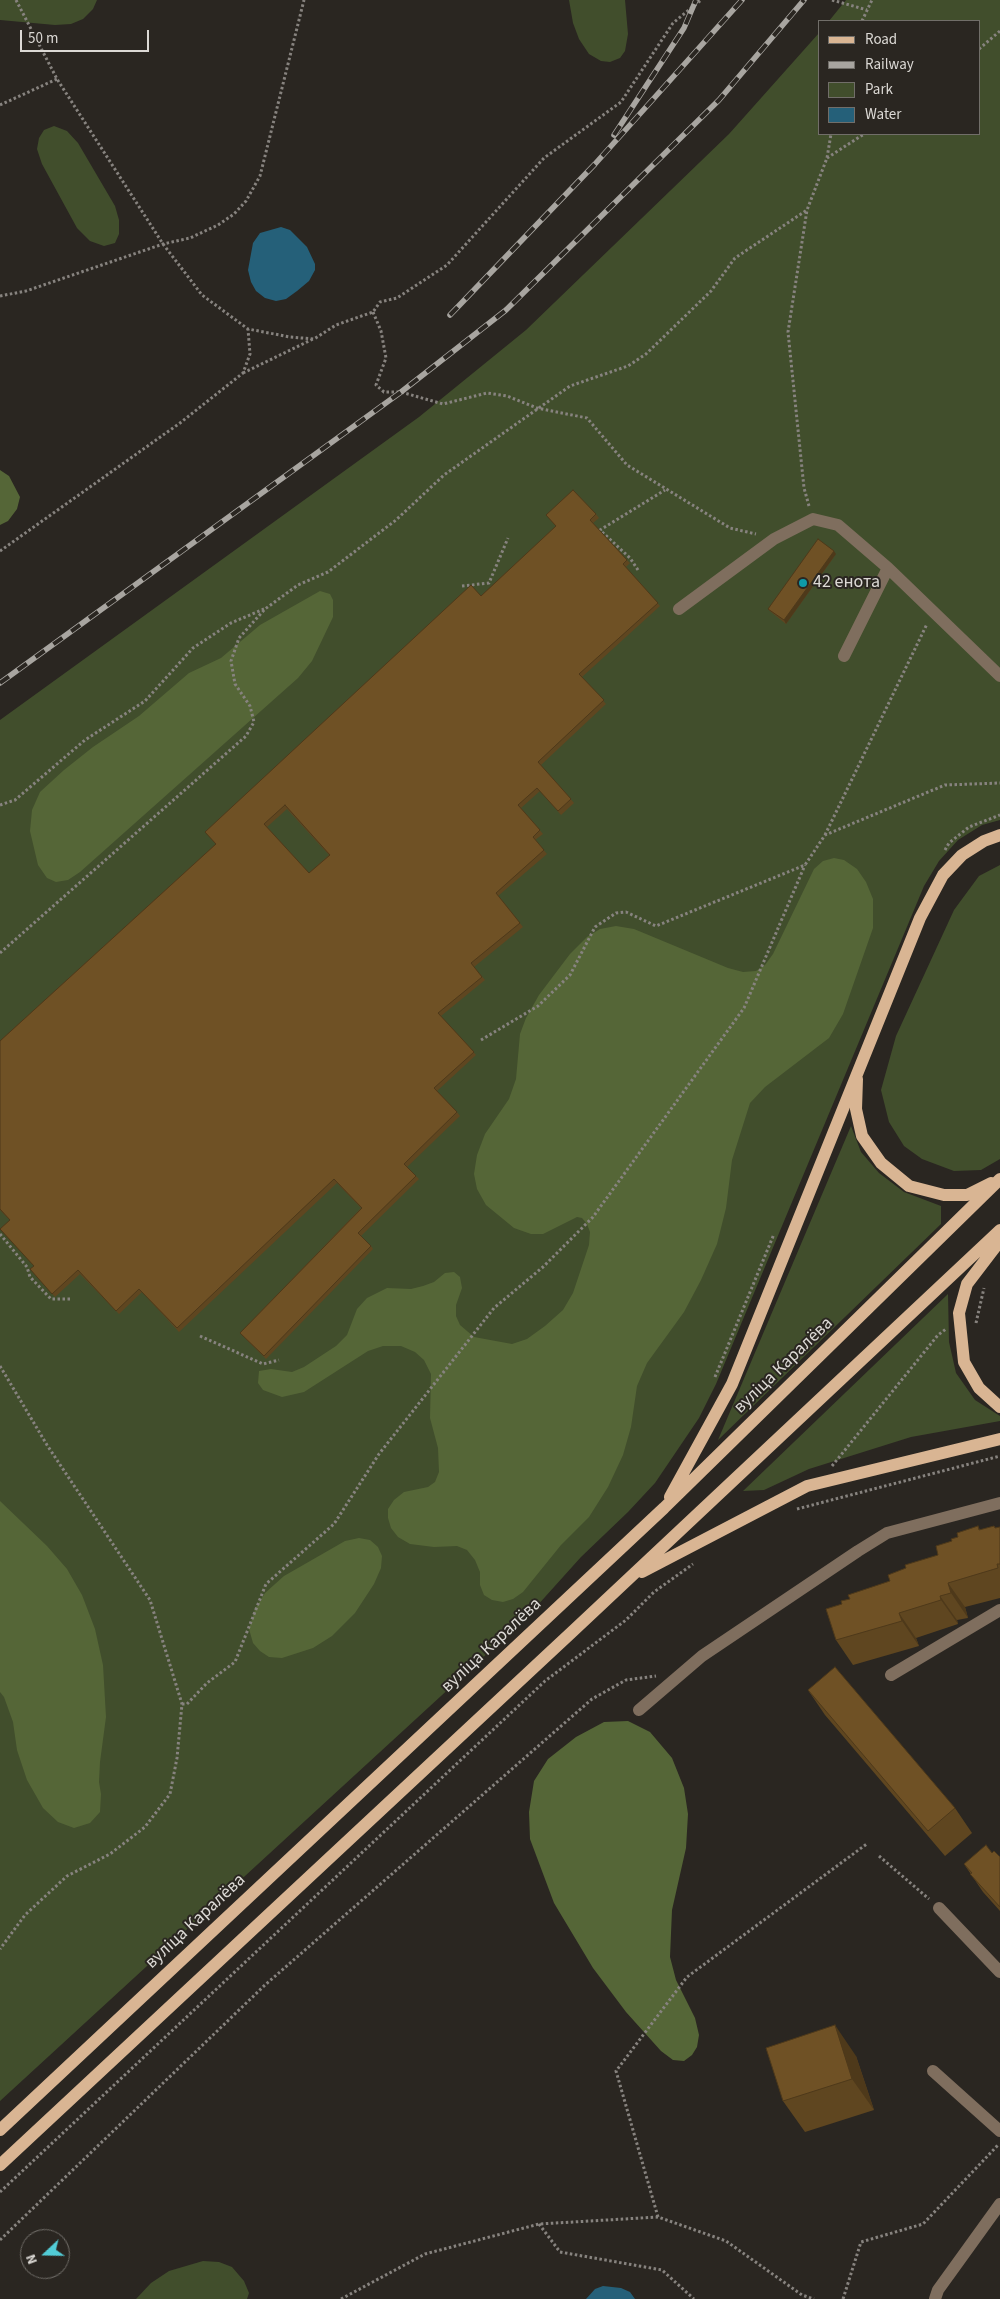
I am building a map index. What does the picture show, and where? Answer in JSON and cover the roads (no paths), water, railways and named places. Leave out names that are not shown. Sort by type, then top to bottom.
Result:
[{"type":"main road","points":[[664,1508],[732,1384],[857,1070],[920,918],[943,875],[962,855],[984,841],[1000,835]]},
{"type":"main road","points":[[857,1070],[856,1109],[862,1136],[881,1163],[909,1186],[944,1196],[966,1195],[1000,1179]]},
{"type":"main road","name":"вуліца Каралёва","points":[[0,2130],[664,1508],[1000,1179]]},
{"type":"main road","points":[[0,2165],[629,1579],[1000,1230]]},
{"type":"main road","points":[[1000,1241],[967,1284],[960,1313],[964,1362],[979,1388],[1000,1407]]},
{"type":"main road","points":[[629,1579],[807,1486],[1000,1439]]},
{"type":"street","points":[[678,609],[774,539],[813,519],[838,525],[888,568],[1000,676]]},
{"type":"street","points":[[844,656],[888,568]]},
{"type":"street","points":[[639,1710],[710,1651],[858,1551],[887,1534],[1000,1503]]},
{"type":"street","points":[[891,1675],[1000,1610]]},
{"type":"street","points":[[939,1908],[1000,1972]]},
{"type":"street","points":[[933,2071],[1000,2131]]},
{"type":"street","points":[[935,2299],[938,2290],[1000,2204]]},
{"type":"water","points":[[281,227],[290,230],[307,247],[315,264],[315,270],[309,281],[297,291],[286,299],[276,301],[265,298],[256,291],[248,270],[253,243],[260,233]]},
{"type":"water","points":[[603,2286],[621,2288],[630,2292],[635,2299],[586,2299],[595,2289]]},
{"type":"railway","points":[[614,135],[684,28],[696,0]]},
{"type":"railway","points":[[450,315],[595,164],[742,0]]},
{"type":"railway","points":[[0,683],[401,392],[506,310],[719,100],[804,0]]},
{"type":"place","name":"42 енота","points":[[803,583]]}]
